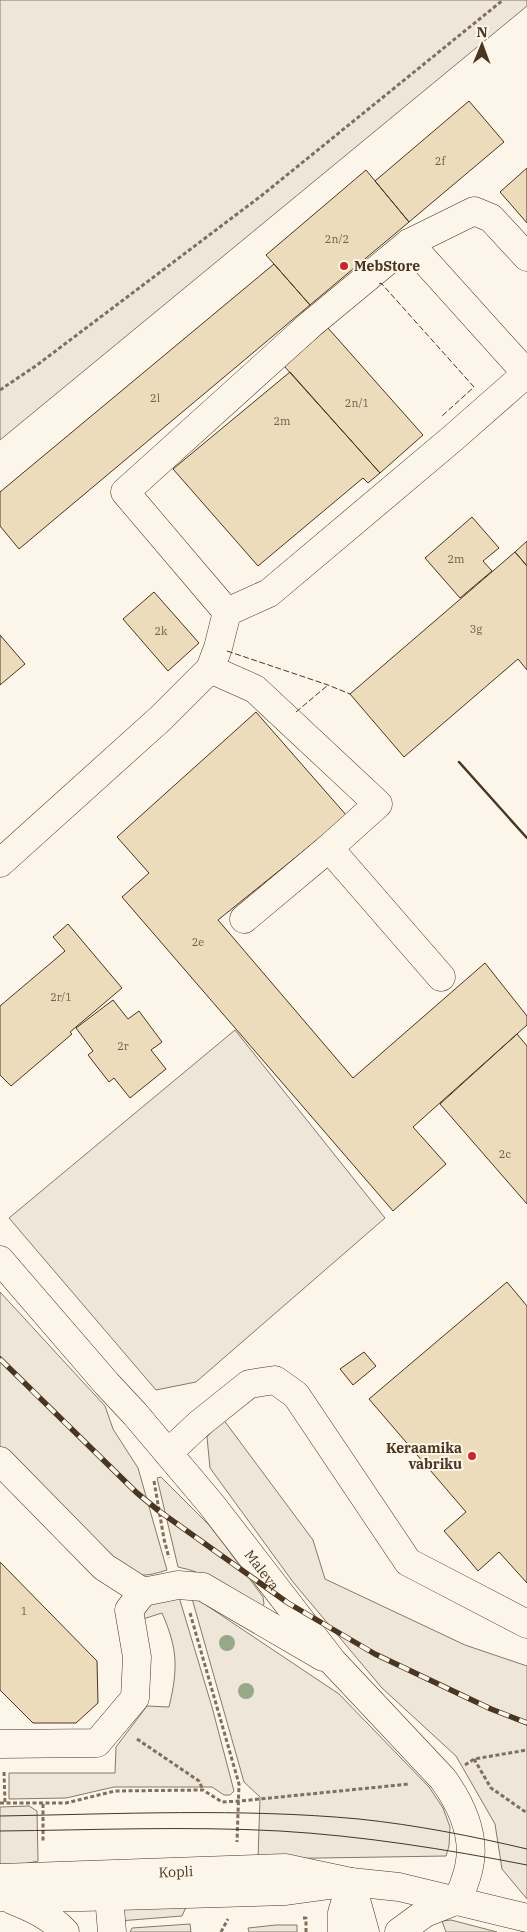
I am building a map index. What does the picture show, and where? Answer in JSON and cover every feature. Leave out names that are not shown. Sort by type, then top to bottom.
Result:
[{"type":"street","points":[[227,612],[125,492],[311,324],[409,243],[474,211],[491,218],[527,257]]},
{"type":"street","points":[[227,612],[269,593],[527,374],[409,243]]},
{"type":"street","points":[[0,862],[161,718],[210,669],[218,648],[227,612]]},
{"type":"street","points":[[210,669],[255,689],[378,804],[244,919]]},
{"type":"street","points":[[328,848],[441,977]]},
{"type":"street","name":"Maleva","points":[[0,1260],[211,1504],[333,1662],[443,1779],[456,1797],[463,1814],[471,1854],[469,1868],[458,1900]]},
{"type":"street","points":[[168,1453],[199,1424],[249,1384],[275,1380],[296,1395],[408,1562],[527,1624]]},
{"type":"street","points":[[0,1461],[104,1567],[143,1592]]},
{"type":"street","points":[[0,1744],[97,1742],[114,1724],[135,1698],[137,1657],[129,1610],[143,1592],[178,1585],[203,1587],[333,1662]]},
{"type":"street","name":"Kopli","points":[[2,1891],[86,1887],[284,1868],[351,1882],[400,1887],[527,1918]]},
{"type":"street","points":[[342,1932],[342,1913],[351,1882]]},
{"type":"street","points":[[351,1882],[365,1932]]},
{"type":"street","name":"Kopli","points":[[86,1887],[109,1896],[286,1891],[351,1882]]},
{"type":"street","points":[[81,1932],[86,1887]]},
{"type":"street","points":[[2,1891],[40,1912],[65,1932]]},
{"type":"street","points":[[109,1896],[112,1932]]},
{"type":"street","points":[[399,1932],[426,1913],[458,1900]]},
{"type":"path","points":[[0,390],[45,359],[261,196],[503,0]]},
{"type":"path","points":[[114,1724],[199,1781],[203,1790]]},
{"type":"path","points":[[0,1804],[66,1803],[115,1791],[203,1790],[222,1802],[321,1794],[443,1779],[474,1759],[527,1750]]},
{"type":"path","points":[[474,1759],[491,1788],[527,1813]]},
{"type":"path","points":[[237,1843],[240,1801]]},
{"type":"path","points":[[43,1804],[43,1844]]},
{"type":"shaded area","points":[[0,0],[527,0],[527,6],[0,440]]},
{"type":"shaded area","points":[[235,1030],[385,1218],[196,1382],[156,1390],[9,1218]]},
{"type":"shaded area","points":[[0,1292],[105,1406],[113,1429],[138,1468],[167,1570],[144,1575],[138,1574],[127,1570],[112,1560],[0,1447]]},
{"type":"shaded area","points":[[223,1419],[313,1540],[325,1579],[465,1645],[527,1666],[527,1899],[502,1869],[495,1824],[456,1756],[382,1688],[293,1582],[210,1468],[207,1437]]},
{"type":"shaded area","points":[[161,1477],[209,1525],[226,1547],[263,1597],[264,1604],[261,1608],[211,1578],[178,1567],[157,1478]]},
{"type":"shaded area","points":[[191,1595],[339,1694],[429,1787],[443,1808],[450,1827],[449,1846],[446,1856],[258,1859],[260,1797],[244,1782]]},
{"type":"shaded area","points":[[179,1597],[212,1707],[234,1791],[230,1795],[224,1795],[212,1787],[114,1787],[66,1798],[9,1799],[9,1773],[115,1773],[116,1747],[147,1706],[169,1707],[174,1681],[174,1649],[162,1613],[143,1619],[140,1617],[146,1605]]},
{"type":"shaded area","points":[[29,1806],[37,1811],[38,1861],[0,1867],[0,1807]]},
{"type":"shaded area","points":[[124,1907],[186,1907],[182,1916],[119,1921]]},
{"type":"shaded area","points":[[451,1920],[497,1932],[446,1932],[442,1921]]},
{"type":"shaded area","points":[[190,1924],[191,1932],[130,1932],[132,1928]]},
{"type":"shaded area","points":[[297,1925],[297,1932],[249,1932],[248,1928]]},
{"type":"building","points":[[469,101],[504,142],[409,222],[375,181]]},
{"type":"building","points":[[527,168],[527,223],[500,192]]},
{"type":"building","points":[[366,170],[409,222],[310,305],[266,255]]},
{"type":"building","points":[[274,264],[310,305],[19,549],[0,526],[0,492]]},
{"type":"building","points":[[328,328],[423,435],[380,473],[284,366]]},
{"type":"building","points":[[290,372],[380,473],[368,483],[363,478],[258,566],[173,469]]},
{"type":"building","points":[[472,517],[499,548],[483,561],[492,571],[460,598],[425,558]]},
{"type":"building","points":[[527,541],[527,566],[515,552]]},
{"type":"building","points":[[515,552],[527,566],[527,670],[518,659],[404,757],[350,694]]},
{"type":"building","points":[[154,592],[199,643],[168,671],[123,619]]},
{"type":"building","points":[[0,635],[25,664],[0,685]]},
{"type":"building","points":[[256,712],[347,816],[218,920],[353,1078],[485,963],[527,1016],[527,1025],[413,1127],[446,1164],[393,1211],[122,897],[149,873],[117,837]]},
{"type":"building","points":[[68,924],[122,988],[11,1086],[0,1075],[0,1006],[65,951],[53,937]]},
{"type":"building","points":[[113,1000],[128,1019],[139,1011],[162,1042],[151,1050],[166,1069],[130,1098],[114,1078],[109,1082],[88,1055],[93,1051],[76,1028]]},
{"type":"building","points":[[517,1034],[527,1046],[527,1204],[440,1104]]},
{"type":"building","name":"Keraamika vabriku","points":[[507,1282],[527,1306],[527,1583],[499,1552],[478,1571],[444,1531],[466,1512],[369,1399]]},
{"type":"building","points":[[364,1352],[376,1366],[353,1385],[340,1369]]},
{"type":"building","points":[[0,1562],[97,1661],[98,1703],[76,1723],[33,1723],[0,1690]]},
{"type":"tram line","points":[[0,1816],[180,1813],[314,1816],[380,1821],[465,1835],[527,1849]]},
{"type":"tram line","points":[[0,1831],[175,1829],[280,1831],[404,1844],[527,1865]]},
{"type":"railway","points":[[0,1359],[137,1493],[159,1511],[288,1603],[375,1654],[491,1709],[527,1723]]},
{"type":"fence","points":[[379,284],[381,283],[474,387],[442,416]]},
{"type":"fence","points":[[227,651],[350,694]]},
{"type":"fence","points":[[296,712],[328,685]]},
{"type":"wall","points":[[459,762],[527,838]]},
{"type":"place","name":"MebStore","points":[[344,266]]},
{"type":"place","name":"Keraamika vabriku","points":[[472,1456]]}]
